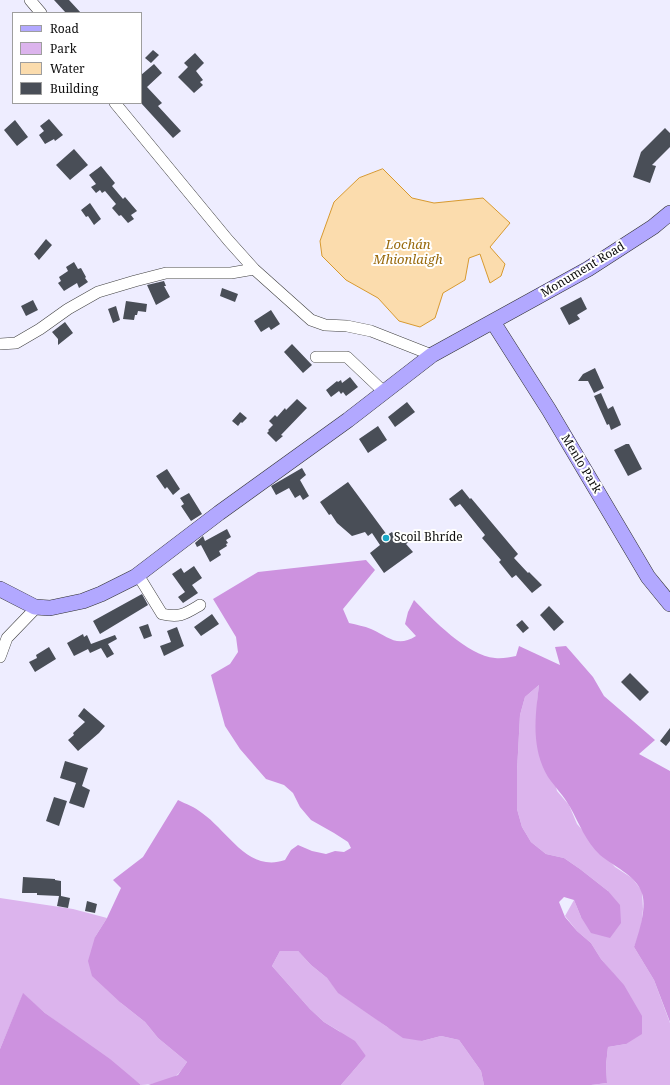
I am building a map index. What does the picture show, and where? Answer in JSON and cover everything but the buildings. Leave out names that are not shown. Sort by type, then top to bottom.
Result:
[{"type":"street","points":[[30,0],[40,12]]},
{"type":"street","points":[[116,104],[228,240],[254,269],[311,320],[325,326],[347,326],[371,331],[432,355]]},
{"type":"street","name":"Monument Road","points":[[35,607],[50,608],[83,601],[101,594],[138,575],[285,465],[348,420],[432,355],[588,269],[653,227],[670,213]]},
{"type":"street","points":[[0,344],[16,343],[40,329],[68,309],[98,292],[135,281],[166,273],[231,273],[254,269]]},
{"type":"street","name":"Menlo Park","points":[[493,322],[549,410],[648,577],[670,604]]},
{"type":"street","points":[[316,357],[347,356],[384,392]]},
{"type":"street","points":[[138,575],[162,614],[174,617],[185,614],[200,604]]},
{"type":"street","points":[[0,589],[35,607],[33,612],[4,640],[0,657]]},
{"type":"green space","points":[[539,685],[537,703],[557,791],[569,805],[577,824],[615,867],[632,878],[642,891],[643,909],[641,929],[634,947],[654,980],[670,1023],[670,1085],[591,1085],[607,1083],[606,1065],[608,1047],[626,1044],[612,972],[601,959],[591,943],[577,931],[565,916],[574,900],[581,917],[608,891],[564,858],[546,854],[531,842],[522,827],[517,809],[517,771],[520,715],[525,697]]},
{"type":"green space","points":[[0,898],[73,909],[107,918],[95,937],[121,1003],[145,1022],[158,1038],[187,1062],[181,1071],[174,1077],[165,1081],[141,1085],[45,1013],[23,994],[0,1049]]},
{"type":"green space","points":[[280,951],[298,951],[311,965],[327,978],[339,993],[387,1027],[422,1041],[441,1036],[459,1040],[481,1071],[484,1085],[341,1085],[366,1056],[339,1031],[324,1022],[310,1009],[272,966]]},
{"type":"shaded area","points":[[366,560],[375,570],[343,609],[349,623],[368,628],[393,640],[403,641],[409,639],[416,636],[405,624],[408,612],[414,600],[430,617],[462,644],[485,656],[506,658],[516,656],[519,646],[560,665],[555,647],[566,646],[593,677],[604,696],[655,740],[639,754],[670,771],[670,1022],[654,980],[634,947],[640,927],[644,904],[641,891],[629,875],[605,859],[595,850],[568,803],[548,777],[539,755],[537,744],[536,709],[539,685],[525,697],[520,715],[517,771],[517,809],[522,827],[531,842],[546,854],[564,858],[580,869],[608,891],[620,905],[621,923],[610,938],[591,933],[581,917],[574,900],[564,897],[559,902],[565,917],[577,931],[591,943],[601,959],[624,985],[642,1016],[642,1034],[626,1044],[608,1047],[606,1065],[607,1083],[591,1085],[484,1085],[481,1071],[459,1040],[441,1036],[422,1041],[403,1038],[338,993],[327,978],[311,965],[298,951],[280,951],[272,966],[310,1009],[324,1022],[355,1041],[366,1056],[341,1085],[148,1085],[178,1075],[187,1062],[158,1038],[145,1022],[121,1003],[92,976],[88,961],[95,937],[107,918],[121,888],[113,880],[143,857],[178,800],[199,811],[212,821],[239,848],[249,856],[260,861],[272,862],[285,860],[291,850],[298,845],[312,851],[326,854],[335,851],[344,852],[351,848],[348,842],[311,820],[300,807],[293,793],[284,785],[266,779],[240,749],[225,726],[211,675],[230,664],[238,652],[236,637],[213,599],[258,572]]},
{"type":"shaded area","points":[[23,993],[45,1013],[110,1059],[141,1085],[0,1085],[0,1049]]},
{"type":"water","name":"Lochán Mhionlaigh","points":[[383,169],[412,198],[434,203],[483,198],[510,223],[490,247],[505,264],[501,276],[490,283],[480,254],[469,258],[465,280],[443,293],[435,318],[420,327],[399,321],[378,298],[346,280],[322,256],[320,241],[334,202],[359,178]]},
{"type":"place","name":"Scoil Bhríde","points":[[386,538]]}]
